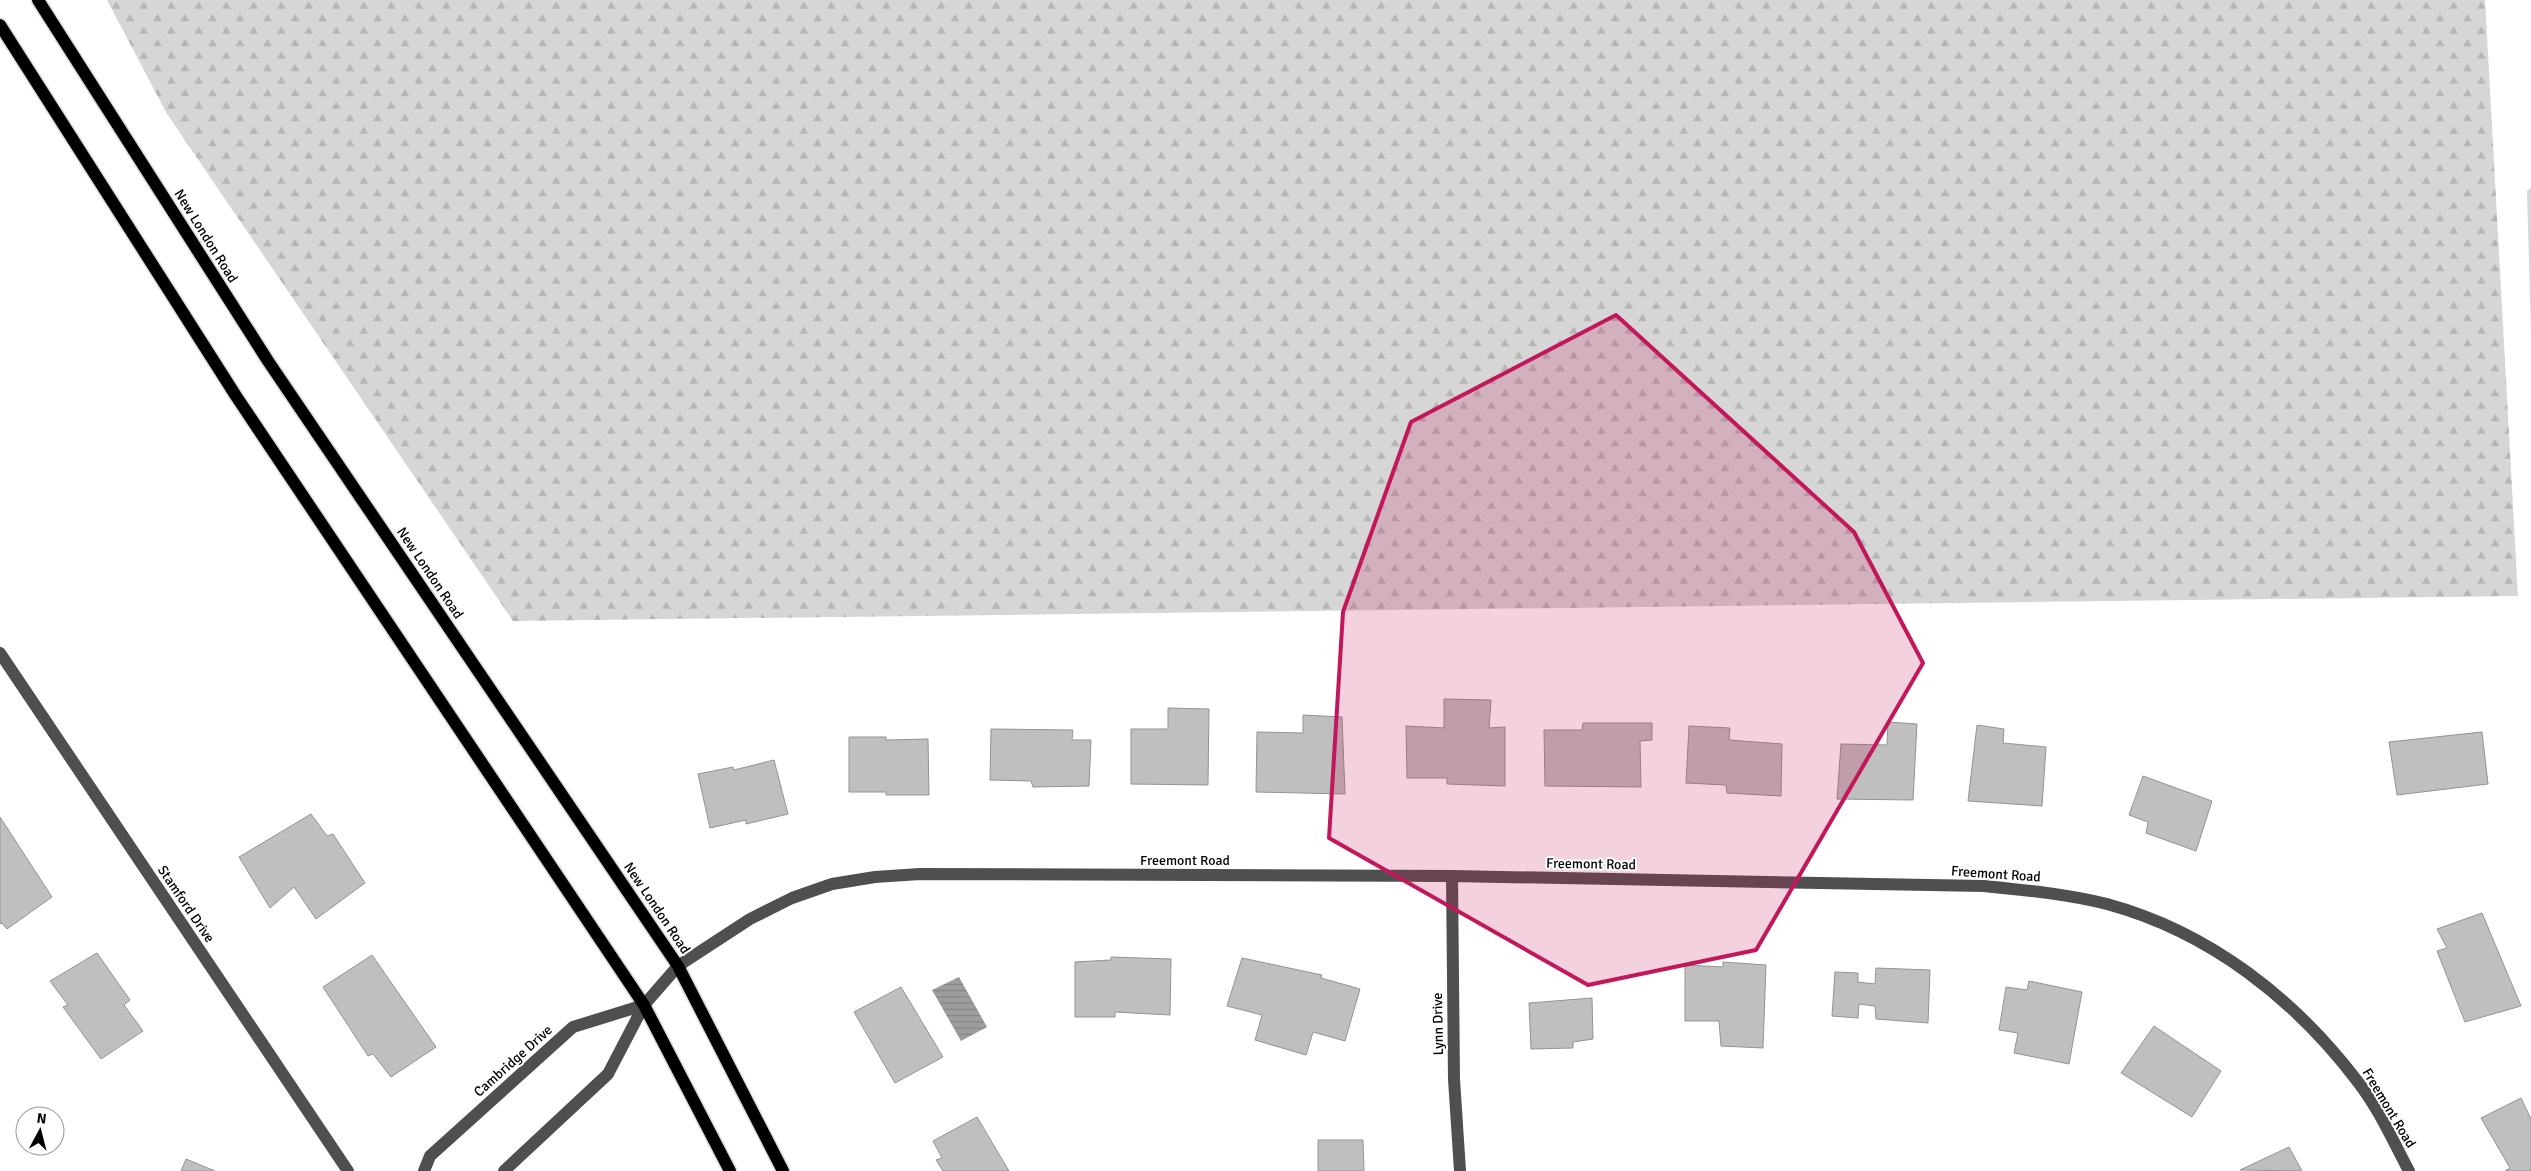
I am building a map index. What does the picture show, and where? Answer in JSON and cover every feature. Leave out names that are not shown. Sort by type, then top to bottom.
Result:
[{"type":"main road","name":"New London Road","points":[[38,0],[268,362],[678,966],[783,1171]]},
{"type":"main road","points":[[0,25],[236,396],[644,1006],[730,1171]]},
{"type":"street","name":"Stamford Drive","points":[[0,653],[348,1171]]},
{"type":"street","name":"Freemont Road","points":[[678,966],[750,918],[792,898],[832,884],[875,877],[920,874],[1452,876],[1984,886],[2050,893],[2108,904],[2152,921],[2201,943],[2244,968],[2282,998],[2320,1035],[2360,1084],[2409,1171]]},
{"type":"street","name":"Lynn Drive","points":[[1452,876],[1454,1080],[1460,1171]]},
{"type":"street","points":[[504,1171],[608,1074],[644,1006],[678,966]]},
{"type":"street","name":"Cambridge Drive","points":[[424,1171],[430,1156],[572,1027],[644,1006]]},
{"type":"highlighted area","points":[[1616,315],[1854,532],[1923,663],[1756,950],[1588,985],[1329,838],[1343,612],[1411,422]]},
{"type":"green space","points":[[107,0],[2485,0],[2518,596],[513,621],[167,114]]},
{"type":"green space","points":[[2531,187],[2531,334],[2527,191]]},
{"type":"shaded area","points":[[959,977],[987,1027],[961,1041],[932,990]]},
{"type":"building","points":[[1444,699],[1491,700],[1489,728],[1505,727],[1505,786],[1447,784],[1447,778],[1407,778],[1406,726],[1444,728]]},
{"type":"building","points":[[1168,708],[1209,709],[1208,785],[1131,784],[1131,729],[1168,729]]},
{"type":"building","points":[[1303,715],[1342,717],[1345,794],[1256,792],[1257,732],[1303,733]]},
{"type":"building","points":[[1888,722],[1917,724],[1913,800],[1837,799],[1841,744],[1887,745]]},
{"type":"building","points":[[1583,723],[1652,723],[1652,740],[1640,741],[1641,787],[1545,786],[1544,730],[1582,730]]},
{"type":"building","points":[[1977,725],[2004,729],[2003,743],[2046,747],[2042,806],[1968,801]]},
{"type":"building","points":[[1689,726],[1730,728],[1729,740],[1782,744],[1781,796],[1727,793],[1726,785],[1686,783]]},
{"type":"building","points":[[991,729],[1073,730],[1072,740],[1091,740],[1089,786],[1033,787],[1031,781],[990,780]]},
{"type":"building","points":[[2482,732],[2488,784],[2397,795],[2389,742]]},
{"type":"building","points":[[849,737],[886,737],[886,740],[928,739],[929,795],[886,795],[886,792],[849,792]]},
{"type":"building","points":[[774,760],[788,814],[746,824],[746,820],[710,828],[698,774],[733,767],[734,770]]},
{"type":"building","points":[[2143,776],[2212,801],[2196,851],[2146,833],[2148,822],[2129,815]]},
{"type":"building","points":[[311,814],[327,836],[333,834],[365,883],[316,919],[294,887],[270,908],[239,857]]},
{"type":"building","points":[[0,817],[52,897],[7,929],[2,923],[0,924]]},
{"type":"building","points":[[2482,913],[2521,1006],[2465,1022],[2437,951],[2447,948],[2437,929]]},
{"type":"building","points":[[97,953],[130,1000],[124,1005],[143,1031],[101,1059],[63,1007],[68,1005],[50,981]]},
{"type":"building","points":[[372,955],[436,1047],[391,1077],[373,1054],[368,1056],[323,987]]},
{"type":"building","points":[[1111,957],[1171,959],[1170,1015],[1115,1012],[1115,1017],[1075,1017],[1075,962],[1111,960]]},
{"type":"building","points":[[1242,958],[1322,975],[1321,978],[1360,989],[1345,1041],[1313,1032],[1306,1055],[1255,1040],[1262,1015],[1227,1006]]},
{"type":"building","points":[[1723,962],[1766,965],[1763,1048],[1721,1046],[1719,1021],[1685,1021],[1685,965],[1723,967]]},
{"type":"building","points":[[1876,968],[1930,970],[1928,1023],[1876,1019],[1875,1006],[1859,1004],[1858,1018],[1832,1016],[1835,972],[1858,973],[1858,982],[1875,984]]},
{"type":"building","points":[[2029,981],[2082,992],[2069,1064],[2014,1053],[2018,1033],[1999,1030],[2006,987],[2027,990]]},
{"type":"building","points":[[901,987],[943,1057],[895,1083],[854,1012]]},
{"type":"building","points":[[1592,998],[1593,1039],[1573,1042],[1573,1048],[1531,1049],[1529,1003]]},
{"type":"building","points":[[2154,1026],[2221,1071],[2192,1117],[2121,1073]]},
{"type":"building","points":[[2521,1098],[2531,1119],[2531,1171],[2505,1171],[2510,1168],[2481,1118]]},
{"type":"building","points":[[977,1117],[1009,1171],[943,1171],[936,1160],[942,1158],[933,1141]]},
{"type":"building","points":[[1318,1140],[1363,1140],[1364,1171],[1318,1171]]},
{"type":"building","points":[[2289,1147],[2302,1171],[2240,1170]]},
{"type":"building","points":[[186,1159],[215,1171],[181,1171]]}]
